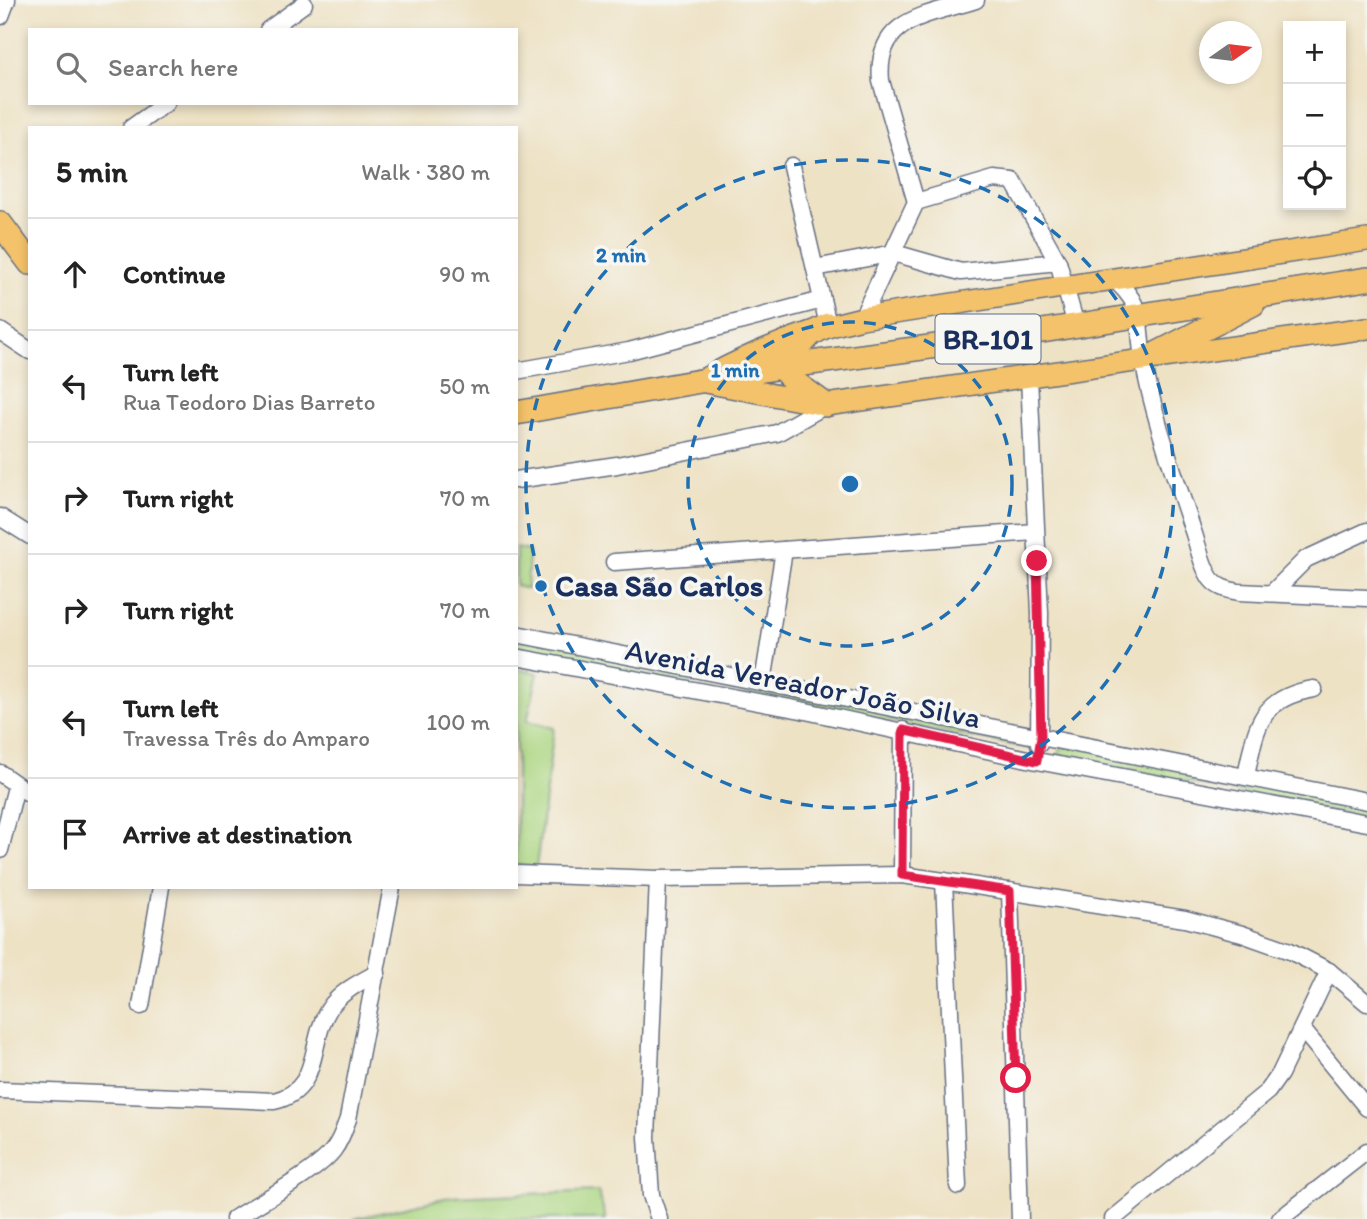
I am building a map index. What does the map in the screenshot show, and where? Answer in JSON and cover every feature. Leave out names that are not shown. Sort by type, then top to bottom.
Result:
[{"type":"highway","points":[[0,223],[28,260]]},
{"type":"highway","name":"BR-101","points":[[518,413],[781,367],[1076,325],[1367,279]]},
{"type":"highway","points":[[1146,358],[1276,292]]},
{"type":"highway","points":[[826,405],[793,381],[781,367],[811,334],[828,325]]},
{"type":"main road","points":[[699,381],[746,356],[828,325],[1067,285],[1367,240]]},
{"type":"main road","points":[[699,381],[826,405],[1367,328]]},
{"type":"street","points":[[1,16],[7,0]]},
{"type":"street","points":[[862,318],[916,202],[881,81],[883,45],[892,32],[904,24],[976,0]]},
{"type":"street","points":[[271,28],[304,4]]},
{"type":"street","points":[[134,126],[163,105]]},
{"type":"street","points":[[791,166],[828,325]]},
{"type":"street","points":[[916,202],[994,179],[1013,181],[1058,262],[1067,285],[1076,325]]},
{"type":"street","points":[[815,268],[894,253],[961,272],[1058,262]]},
{"type":"street","points":[[1112,278],[1132,297],[1139,314],[1146,358],[1174,473],[1206,571],[1225,589],[1367,598]]},
{"type":"street","points":[[518,370],[629,351],[822,300]]},
{"type":"street","points":[[0,331],[28,350]]},
{"type":"street","points":[[1029,377],[1040,613],[1041,737],[1037,761]]},
{"type":"street","points":[[518,480],[617,465],[777,433],[826,405]]},
{"type":"street","points":[[0,517],[28,534]]},
{"type":"street","points":[[1272,593],[1306,559],[1367,531]]},
{"type":"street","points":[[614,562],[1035,532]]},
{"type":"street","points":[[763,682],[784,550]]},
{"type":"street","name":"Avenida Vereador João Silva","points":[[518,634],[1367,801]]},
{"type":"street","name":"Avenida Vereador João Silva","points":[[518,657],[705,691],[897,729],[1037,761],[1367,823]]},
{"type":"street","points":[[705,691],[708,671]]},
{"type":"street","points":[[1246,776],[1255,729],[1263,716],[1292,693],[1314,689]]},
{"type":"street","points":[[895,708],[902,875]]},
{"type":"street","points":[[0,774],[23,790],[0,850]]},
{"type":"street","points":[[518,874],[658,879],[902,875],[1010,891],[1185,919],[1290,951],[1329,971],[1367,1003]]},
{"type":"street","points":[[658,879],[647,1137],[652,1195],[659,1219]]},
{"type":"street","points":[[944,881],[958,1186]]},
{"type":"street","points":[[141,1006],[161,889]]},
{"type":"street","points":[[234,1219],[317,1166],[334,1151],[341,1138],[348,1119],[393,889]]},
{"type":"street","points":[[1010,891],[1020,1219]]},
{"type":"street","points":[[1113,1219],[1268,1091],[1280,1074],[1329,971]]},
{"type":"street","points":[[0,1090],[274,1101],[284,1099],[310,1076],[316,1041],[328,1010],[352,988],[377,973]]},
{"type":"street","points":[[1302,1029],[1367,1108]]},
{"type":"street","points":[[1280,1219],[1367,1151]]},
{"type":"green space","points":[[518,548],[529,551],[527,589],[518,587]]},
{"type":"green space","points":[[518,632],[692,667],[690,684],[518,649]]},
{"type":"green space","points":[[518,669],[538,673],[527,721],[554,728],[536,868],[518,865]]},
{"type":"green space","points":[[706,670],[1047,739],[1042,751],[702,685]]},
{"type":"green space","points":[[1063,743],[1367,803],[1367,819],[1058,755]]},
{"type":"green space","points":[[598,1191],[606,1219],[354,1219],[449,1197]]},
{"type":"place","name":"Casa São Carlos","points":[[541,586]]},
{"type":"route","points":[[1016,1078],[1010,891],[902,875],[903,730],[1037,761],[1041,737],[1037,561]]}]
